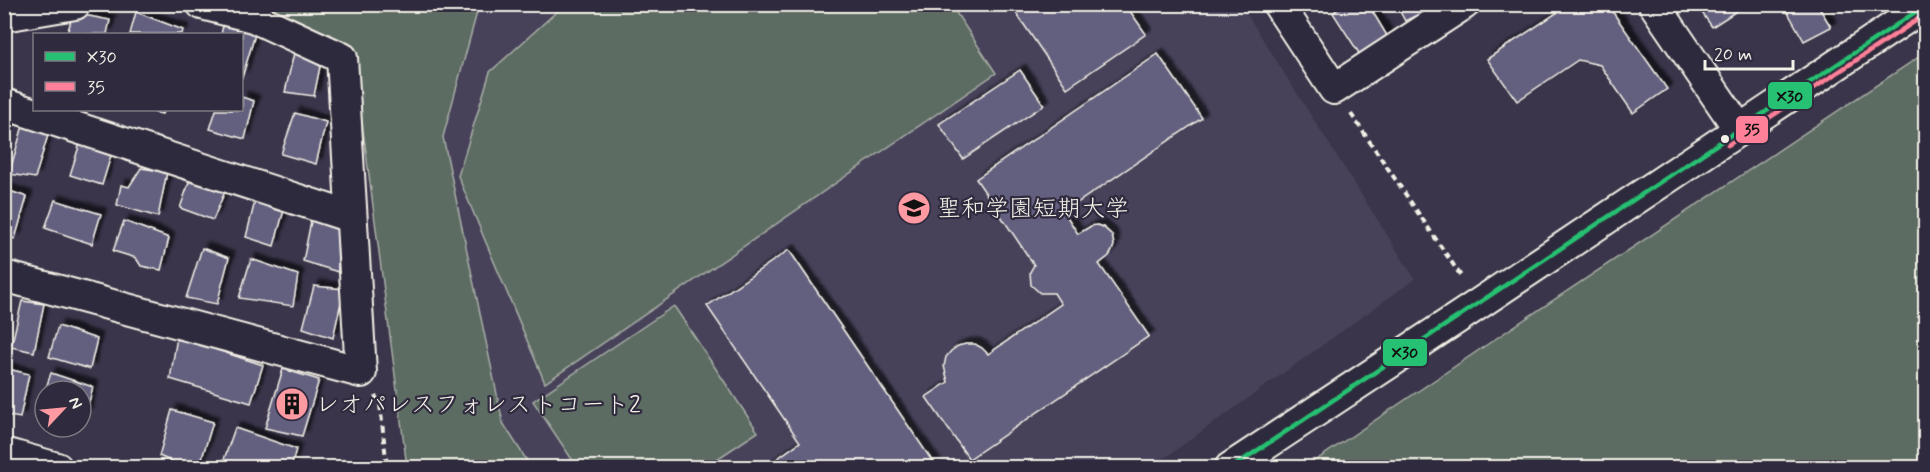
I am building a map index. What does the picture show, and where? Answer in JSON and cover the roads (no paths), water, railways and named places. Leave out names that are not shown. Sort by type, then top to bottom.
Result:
[{"type":"street","points":[[4,16],[75,4]]},
{"type":"street","points":[[4,276],[361,372],[342,58],[253,18],[202,4]]},
{"type":"street","points":[[1278,4],[1334,88],[1464,4]]},
{"type":"street","points":[[1654,4],[1739,129]]},
{"type":"street","points":[[1230,468],[1926,4]]},
{"type":"street","points":[[4,104],[351,217]]},
{"type":"street","points":[[4,453],[54,467]]},
{"type":"place","name":"聖和学園短期大学","points":[[914,208]]},
{"type":"place","name":"レオパレスフォレストコート2","points":[[292,404]]}]
